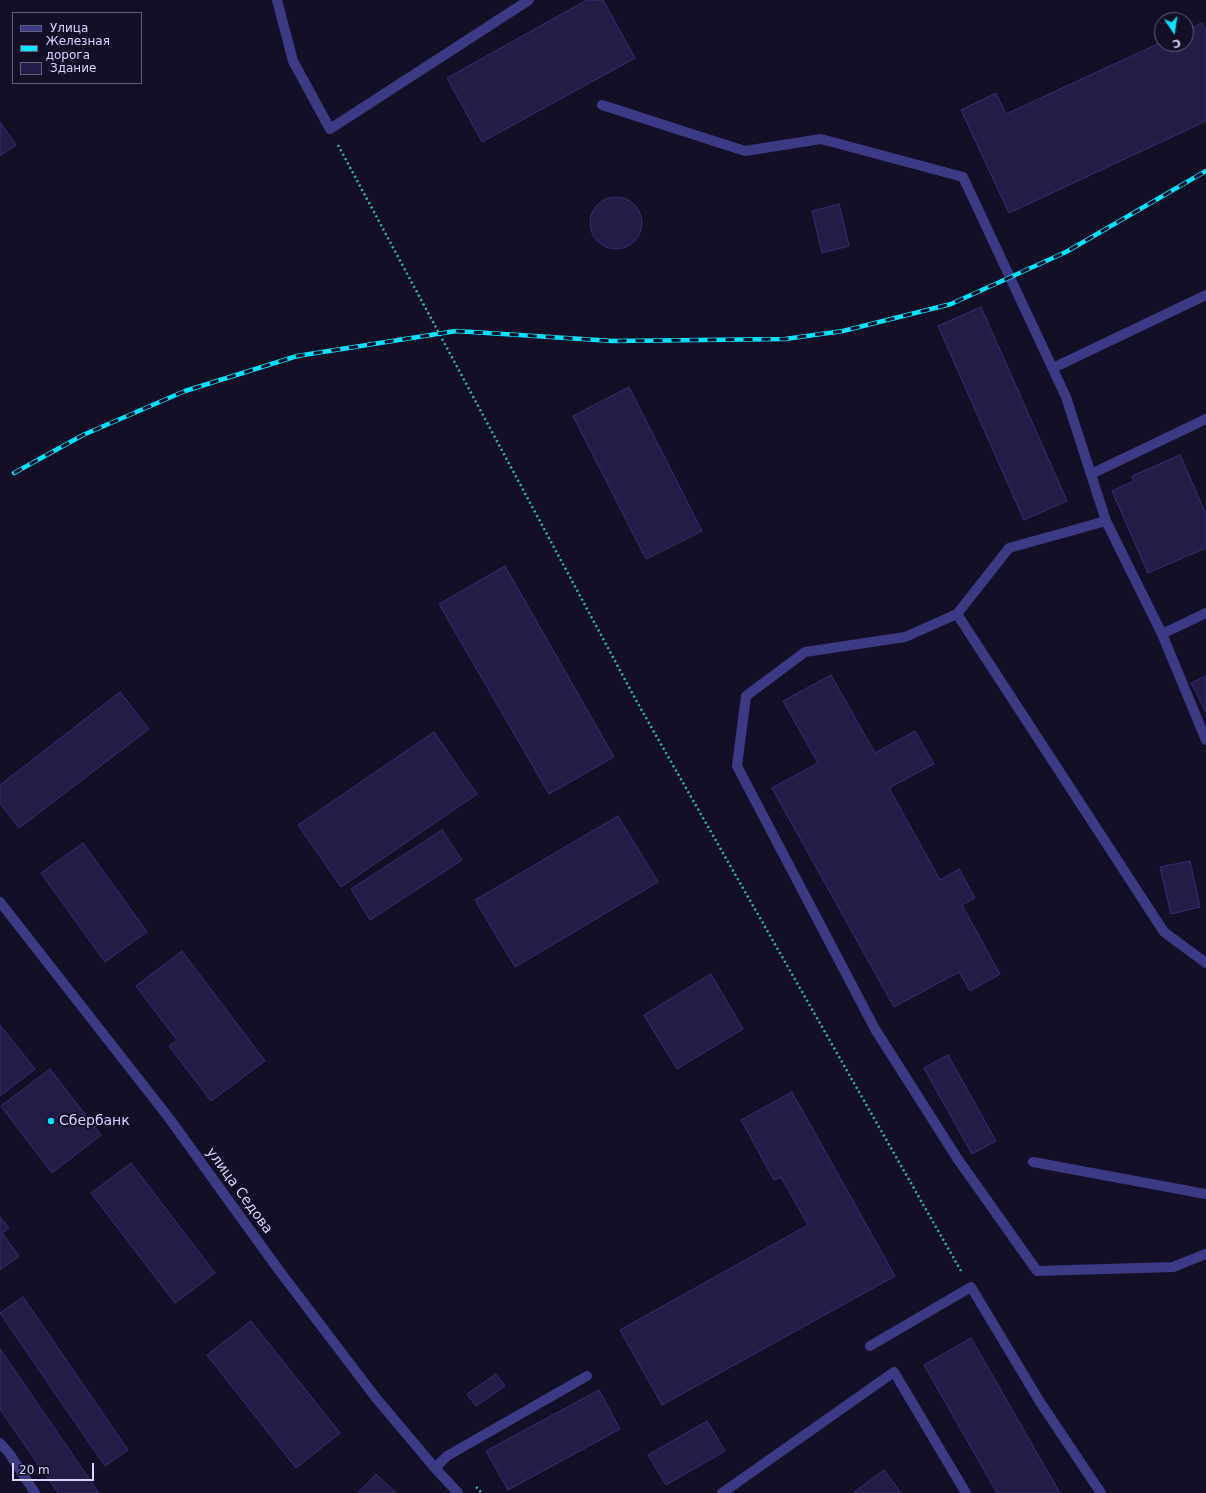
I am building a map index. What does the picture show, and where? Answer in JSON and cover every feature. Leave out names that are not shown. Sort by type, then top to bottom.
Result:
[{"type":"street","points":[[277,0],[293,61],[330,129],[529,0]]},
{"type":"street","points":[[602,105],[745,151],[821,139],[963,177],[1066,397],[1106,521],[1162,634],[1206,740]]},
{"type":"street","points":[[1053,368],[1206,295]]},
{"type":"street","points":[[1091,474],[1206,419]]},
{"type":"street","points":[[1106,521],[1009,548],[957,614],[905,637],[805,652],[746,696],[737,766],[875,1029],[957,1158],[1037,1271],[1173,1267],[1206,1254]]},
{"type":"street","points":[[1162,634],[1206,613]]},
{"type":"street","points":[[957,614],[1164,932],[1206,963]]},
{"type":"street","name":"улица Седова","points":[[0,902],[169,1118],[278,1269],[376,1398],[458,1493]]},
{"type":"street","points":[[1033,1162],[1206,1194]]},
{"type":"street","points":[[870,1346],[971,1287],[1040,1402],[1101,1493]]},
{"type":"street","points":[[722,1493],[894,1372],[966,1493]]},
{"type":"street","points":[[435,1468],[447,1456],[587,1376]]},
{"type":"street","points":[[0,1443],[9,1453],[35,1493]]},
{"type":"path","points":[[330,129],[637,702],[971,1287]]},
{"type":"building","points":[[587,0],[603,0],[635,58],[482,142],[447,78]]},
{"type":"building","points":[[1202,23],[1206,31],[1206,121],[1009,213],[961,110],[996,93],[1006,114],[1154,46],[1154,52],[1194,52],[1194,27]]},
{"type":"building","points":[[0,122],[16,145],[0,156]]},
{"type":"building","points":[[611,197],[621,197],[635,204],[642,218],[642,228],[635,242],[621,249],[611,249],[601,245],[594,238],[590,228],[590,218],[594,208],[601,201]]},
{"type":"building","points":[[839,204],[849,246],[822,253],[812,211]]},
{"type":"building","points":[[981,307],[1067,501],[1024,520],[938,326]]},
{"type":"building","points":[[629,387],[702,531],[646,559],[573,416]]},
{"type":"building","points":[[1180,455],[1206,514],[1206,548],[1148,573],[1112,491],[1134,481],[1132,476]]},
{"type":"building","points":[[505,566],[614,757],[549,794],[439,604]]},
{"type":"building","points":[[831,675],[875,753],[915,731],[934,764],[889,788],[940,880],[959,869],[975,898],[962,905],[1000,974],[970,991],[959,972],[894,1007],[772,788],[818,763],[783,701]]},
{"type":"building","points":[[1206,676],[1206,712],[1191,683]]},
{"type":"building","points":[[120,692],[149,729],[19,828],[0,803],[0,785]]},
{"type":"building","points":[[434,732],[477,794],[341,887],[298,825]]},
{"type":"building","points":[[618,816],[658,882],[515,967],[475,900]]},
{"type":"building","points":[[442,830],[462,860],[370,920],[351,889]]},
{"type":"building","points":[[83,843],[147,932],[105,962],[41,873]]},
{"type":"building","points":[[1190,861],[1200,907],[1171,914],[1160,867]]},
{"type":"building","points":[[182,951],[265,1061],[211,1101],[169,1046],[177,1040],[136,986]]},
{"type":"building","points":[[711,974],[743,1029],[677,1069],[644,1015]]},
{"type":"building","points":[[0,1025],[35,1069],[0,1096]]},
{"type":"building","points":[[948,1055],[996,1141],[972,1154],[924,1068]]},
{"type":"building","name":"Сбербанк","points":[[50,1069],[101,1135],[52,1173],[1,1106]]},
{"type":"building","points":[[792,1092],[895,1276],[662,1405],[620,1330],[808,1225],[781,1177],[774,1180],[741,1120]]},
{"type":"building","points":[[131,1163],[215,1273],[175,1303],[91,1193]]},
{"type":"building","points":[[0,1217],[9,1228],[2,1233],[19,1256],[0,1270]]},
{"type":"building","points":[[23,1297],[128,1450],[105,1466],[0,1313]]},
{"type":"building","points":[[251,1321],[340,1433],[296,1468],[207,1355]]},
{"type":"building","points":[[971,1338],[1060,1493],[997,1493],[924,1365]]},
{"type":"building","points":[[0,1349],[99,1493],[58,1493],[0,1409]]},
{"type":"building","points":[[496,1374],[505,1386],[476,1406],[467,1394]]},
{"type":"building","points":[[599,1390],[620,1429],[508,1490],[486,1451]]},
{"type":"building","points":[[707,1421],[725,1451],[666,1485],[648,1455]]},
{"type":"building","points":[[884,1470],[901,1493],[853,1493]]},
{"type":"building","points":[[376,1474],[396,1493],[358,1493]]},
{"type":"railway","points":[[14,473],[83,435],[185,391],[297,356],[456,331],[613,341],[785,339],[843,331],[951,304],[1066,252],[1206,171]]},
{"type":"place","name":"Сбербанк","points":[[51,1121]]}]
